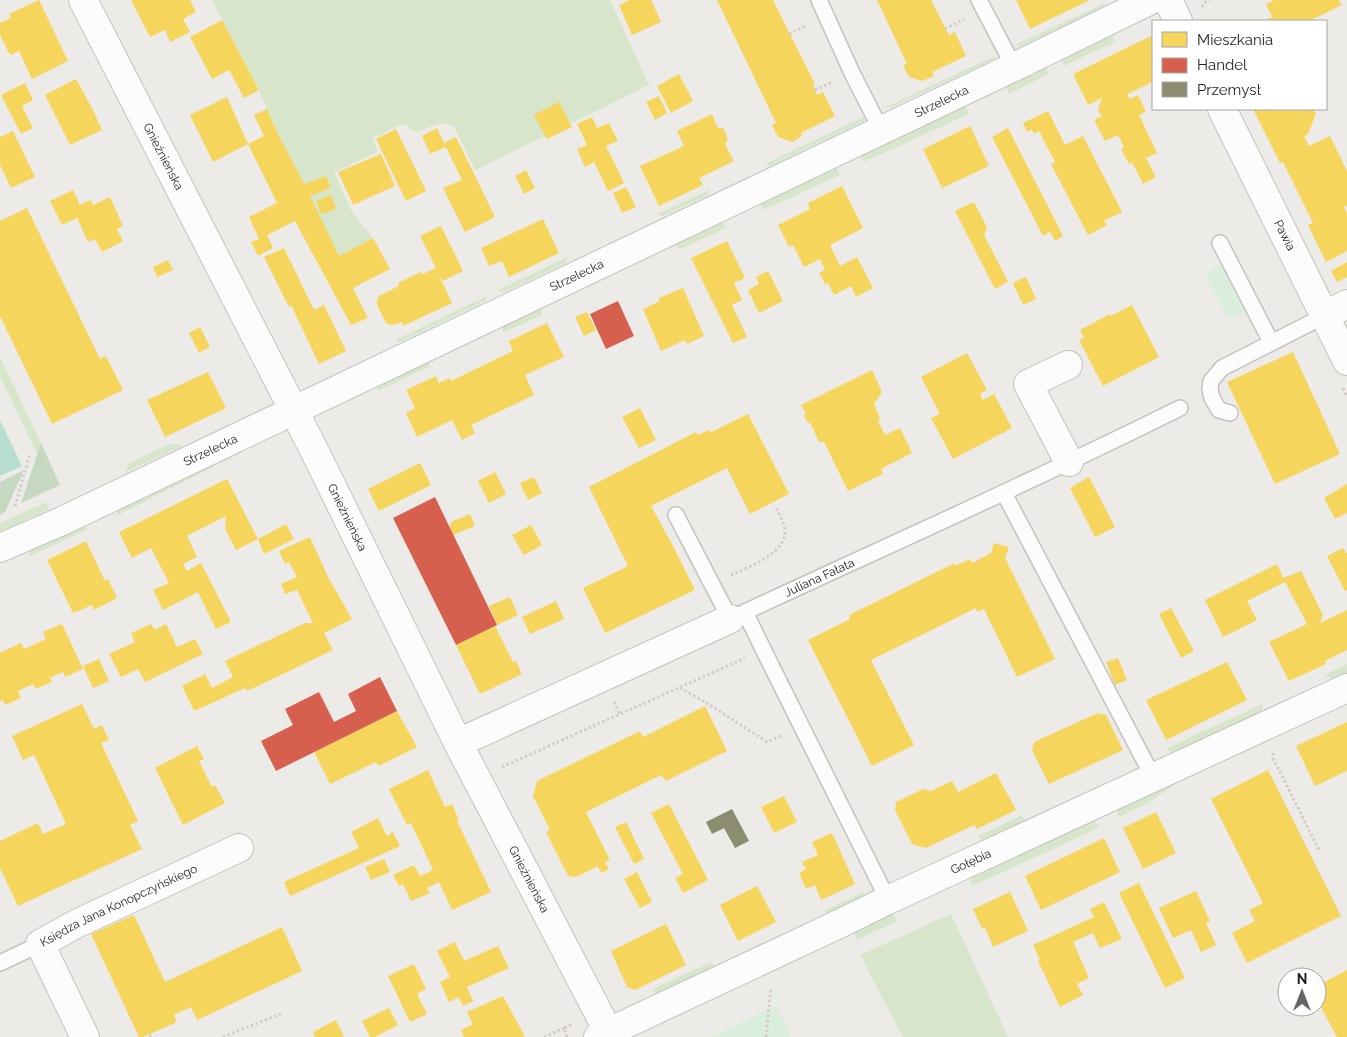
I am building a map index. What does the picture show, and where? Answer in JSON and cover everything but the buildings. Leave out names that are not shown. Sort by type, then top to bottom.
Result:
[{"type":"street","name":"Gnieźnieńska","points":[[83,0],[314,450],[458,742],[606,1035]]},
{"type":"street","name":"Strzelecka","points":[[0,548],[62,521],[1151,0]]},
{"type":"street","points":[[1168,0],[1178,20]]},
{"type":"street","name":"Pawia","points":[[1223,110],[1335,310],[1347,362]]},
{"type":"street","points":[[1068,365],[1028,384],[1068,462]]},
{"type":"street","name":"Juliana Fałata","points":[[458,742],[738,615]]},
{"type":"street","name":"Gołębia","points":[[606,1035],[888,900],[1347,688]]},
{"type":"street","name":"Księdza Jana Konopczyńskiego","points":[[85,1037],[40,944],[76,924],[239,848]]},
{"type":"lane","points":[[819,0],[856,82],[881,130]]},
{"type":"lane","points":[[979,0],[1014,67]]},
{"type":"lane","points":[[1220,243],[1271,342]]},
{"type":"lane","points":[[1230,413],[1219,410],[1212,398],[1210,389],[1211,381],[1222,368],[1335,310]]},
{"type":"lane","name":"Juliana Fałata","points":[[738,615],[1004,493],[1180,408]]},
{"type":"lane","points":[[1004,493],[1153,778]]},
{"type":"lane","points":[[676,515],[712,584],[763,649],[888,900]]},
{"type":"lane","points":[[0,963],[40,944]]},
{"type":"path","points":[[15,506],[30,454]]},
{"type":"path","points":[[712,584],[772,555],[780,545],[785,534],[776,507]]},
{"type":"path","points":[[477,779],[763,649]]},
{"type":"path","points":[[680,688],[767,742],[802,727]]},
{"type":"path","points":[[1273,750],[1274,758],[1320,852]]},
{"type":"path","points":[[766,1037],[773,955]]},
{"type":"path","points":[[223,1037],[283,1013]]},
{"type":"path","points":[[544,1037],[564,1028]]},
{"type":"green space","points":[[212,0],[610,0],[649,85],[475,170],[454,126],[441,123],[416,132],[403,124],[372,138],[378,152],[334,172],[352,212],[373,238],[339,256],[276,130],[259,90]]},
{"type":"green space","points":[[1105,3],[1103,7],[1021,46],[1015,45]]},
{"type":"green space","points":[[1110,32],[1115,42],[1064,66],[1061,60],[1064,55]]},
{"type":"green space","points":[[995,56],[995,59],[890,108],[886,107]]},
{"type":"green space","points":[[1040,65],[1046,68],[1049,74],[1009,94],[1006,87],[1009,81]]},
{"type":"green space","points":[[960,104],[966,106],[969,114],[864,162],[861,154]]},
{"type":"green space","points":[[865,116],[864,121],[769,166],[765,164]]},
{"type":"green space","points":[[831,165],[836,167],[840,175],[764,210],[761,205],[762,199]]},
{"type":"green space","points":[[711,189],[708,195],[663,216],[657,214]]},
{"type":"green space","points":[[716,220],[723,222],[726,228],[679,250],[675,243]]},
{"type":"green space","points":[[568,257],[566,263],[504,292],[498,290]]},
{"type":"green space","points":[[1222,265],[1245,311],[1228,319],[1205,274]]},
{"type":"green space","points":[[487,296],[485,301],[400,342],[395,340]]},
{"type":"green space","points":[[539,305],[543,315],[504,332],[500,324]]},
{"type":"green space","points":[[0,357],[41,443],[37,454],[0,376]]},
{"type":"green space","points":[[422,360],[428,362],[430,366],[378,391],[376,386]]},
{"type":"green space","points":[[0,420],[22,466],[0,476]]},
{"type":"green space","points":[[41,443],[60,485],[21,503]]},
{"type":"green space","points":[[168,445],[182,446],[126,472],[126,468],[130,463]]},
{"type":"green space","points":[[242,449],[237,455],[116,516],[118,509]]},
{"type":"green space","points":[[24,470],[5,512],[0,515],[0,482]]},
{"type":"green space","points":[[48,503],[49,507],[47,510],[0,532],[0,523]]},
{"type":"green space","points":[[77,527],[88,529],[30,556],[29,552],[32,548]]},
{"type":"green space","points":[[1347,664],[1347,674],[1334,680],[1324,675]]},
{"type":"green space","points":[[1262,704],[1262,715],[1177,754],[1169,751],[1167,748]]},
{"type":"green space","points":[[1171,783],[1174,785],[1146,804],[1119,817],[1117,813],[1120,807]]},
{"type":"green space","points":[[1022,815],[1024,819],[1023,825],[986,842],[978,836]]},
{"type":"green space","points":[[1091,820],[1099,828],[972,886],[971,880],[973,875]]},
{"type":"green space","points":[[863,892],[862,900],[831,914],[825,913],[824,911]]},
{"type":"green space","points":[[890,914],[897,921],[857,940],[855,935],[856,929]]},
{"type":"green space","points":[[951,914],[1008,1037],[903,1037],[860,955]]},
{"type":"green space","points":[[712,962],[712,971],[660,995],[652,989]]},
{"type":"green space","points":[[776,1006],[791,1037],[711,1037]]}]
